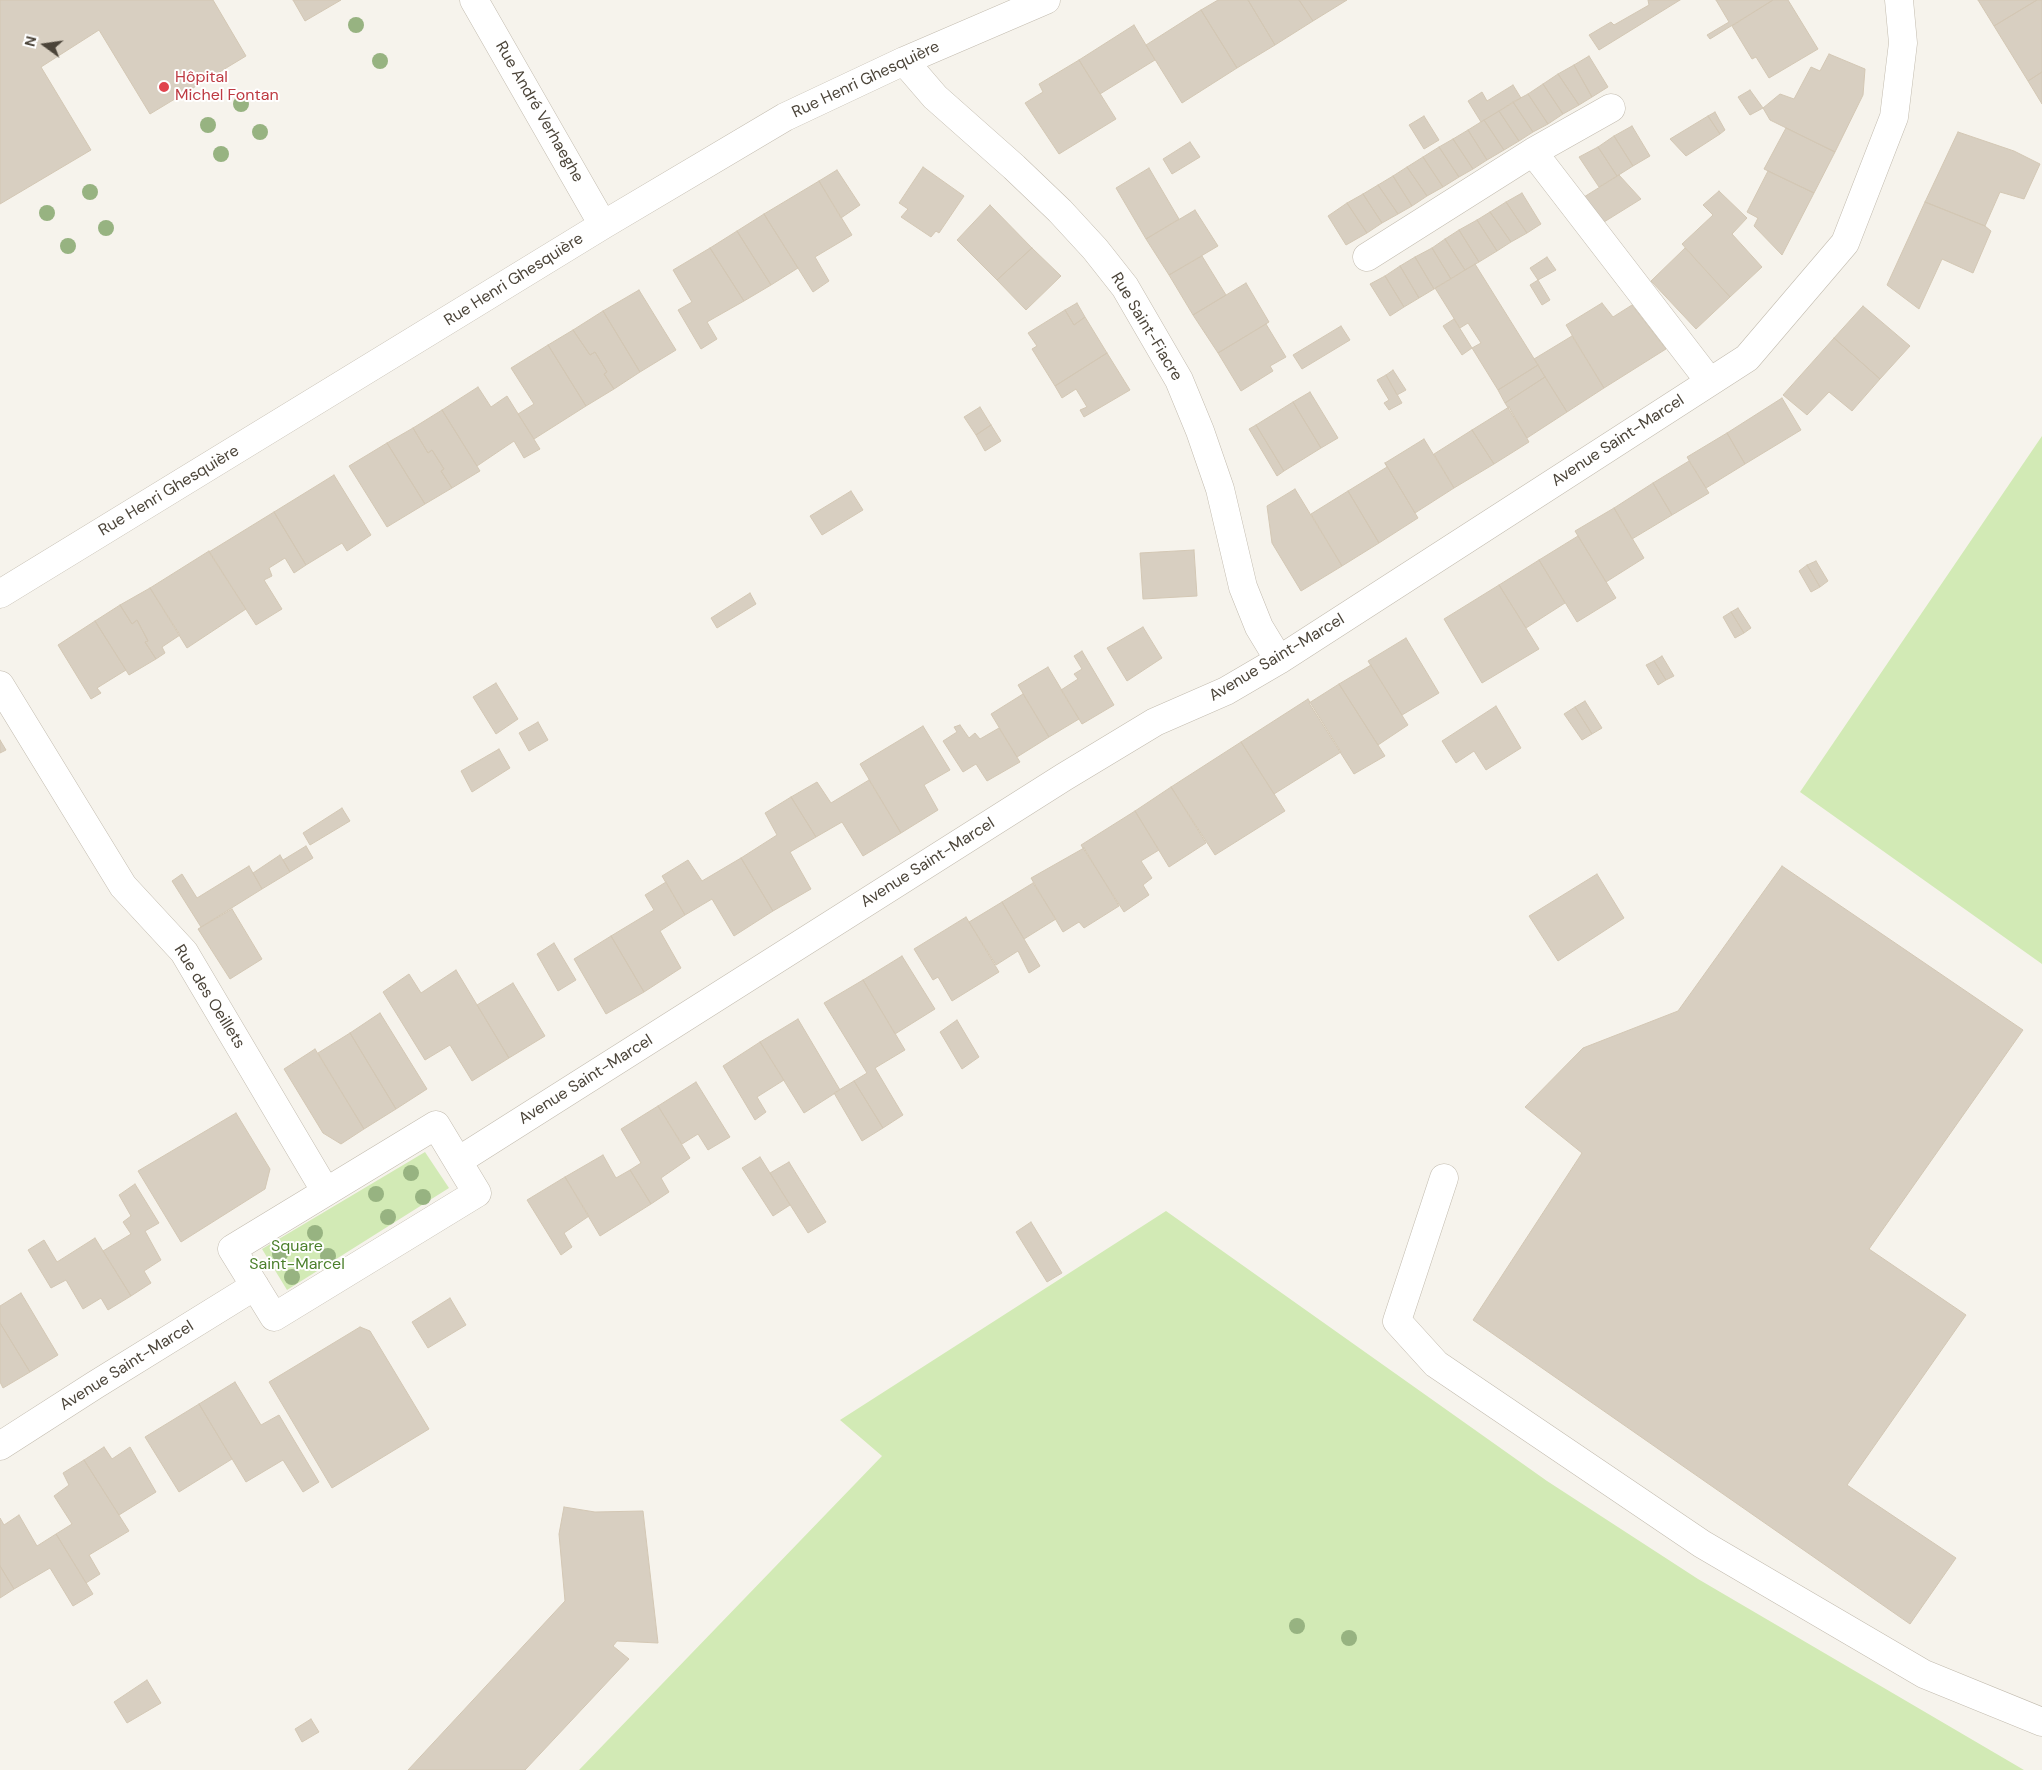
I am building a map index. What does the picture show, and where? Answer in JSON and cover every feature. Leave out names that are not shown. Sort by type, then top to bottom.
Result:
[{"type":"street","name":"Rue André Verhaeghe","points":[[474,0],[604,225]]},
{"type":"street","name":"Rue Henri Ghesquière","points":[[0,594],[785,116],[904,61],[1046,0]]},
{"type":"street","name":"Avenue Saint-Marcel","points":[[458,1161],[1064,777],[1155,722],[1226,691],[1279,660],[1748,358],[1844,243],[1894,117],[1903,43],[1899,0]]},
{"type":"street","name":"Rue Saint-Fiacre","points":[[904,61],[936,97],[1060,211],[1095,249],[1125,287],[1179,380],[1200,431],[1220,490],[1243,587],[1259,627],[1279,660]]},
{"type":"street","points":[[1367,257],[1533,152],[1611,108]]},
{"type":"street","points":[[1533,152],[1710,382]]},
{"type":"street","name":"Rue des Oeillets","points":[[0,684],[123,886],[184,952],[326,1192]]},
{"type":"street","points":[[436,1125],[458,1161],[477,1193],[274,1317],[232,1249],[436,1125]]},
{"type":"street","points":[[1444,1178],[1397,1321],[1436,1364],[1702,1544],[1924,1674],[2042,1722]]},
{"type":"street","name":"Avenue Saint-Marcel","points":[[0,1446],[255,1286]]},
{"type":"green space","points":[[2042,436],[2042,964],[1800,792]]},
{"type":"green space","name":"Square Saint-Marcel","points":[[425,1152],[449,1188],[287,1290],[262,1249]]},
{"type":"green space","points":[[1166,1211],[1547,1481],[1698,1579],[2024,1770],[579,1770],[882,1456],[840,1420]]},
{"type":"building","name":"Hôpital Michel Fontan","points":[[0,0],[213,0],[246,56],[150,114],[99,30],[41,67],[91,150],[0,204]]},
{"type":"building","points":[[293,0],[341,0],[305,21]]},
{"type":"building","points":[[1218,0],[1248,0],[1275,45],[1237,68],[1201,10]]},
{"type":"building","points":[[1248,0],[1299,0],[1313,21],[1275,45]]},
{"type":"building","points":[[1299,0],[1347,0],[1313,21]]},
{"type":"building","points":[[1648,0],[1680,0],[1599,50],[1589,35],[1611,22],[1614,25],[1649,5]]},
{"type":"building","points":[[1716,0],[1773,0],[1710,39],[1707,35],[1729,22]]},
{"type":"building","points":[[1773,0],[1788,0],[1818,49],[1769,78],[1756,57],[1752,59],[1732,26]]},
{"type":"building","points":[[1978,0],[2037,0],[1994,26]]},
{"type":"building","points":[[2037,0],[2042,0],[2042,72],[2028,81],[1994,26]]},
{"type":"building","points":[[1201,10],[1237,68],[1182,103],[1146,45]]},
{"type":"building","points":[[1134,25],[1155,60],[1100,94],[1079,60]]},
{"type":"building","points":[[1829,54],[1865,69],[1863,95],[1835,152],[1770,120],[1763,108],[1780,94],[1794,99],[1811,67],[1820,71]]},
{"type":"building","points":[[1589,56],[1608,87],[1592,97],[1574,65]]},
{"type":"building","points":[[1079,60],[1116,119],[1059,154],[1025,103],[1043,92],[1039,84]]},
{"type":"building","points":[[1574,65],[1592,97],[1579,105],[1558,74]]},
{"type":"building","points":[[2042,72],[2042,104],[2028,81]]},
{"type":"building","points":[[1558,74],[1579,105],[1563,114],[1543,84]]},
{"type":"building","points":[[1543,84],[1563,114],[1548,124],[1528,94]]},
{"type":"building","points":[[1513,85],[1521,98],[1481,122],[1468,101],[1482,92],[1487,101]]},
{"type":"building","points":[[1750,90],[1763,108],[1750,115],[1738,97]]},
{"type":"building","points":[[1528,94],[1548,124],[1533,132],[1513,102]]},
{"type":"building","points":[[1513,102],[1533,132],[1519,141],[1499,111]]},
{"type":"building","points":[[1499,111],[1519,141],[1504,150],[1484,120]]},
{"type":"building","points":[[1715,112],[1725,130],[1720,134],[1708,116]]},
{"type":"building","points":[[1424,116],[1439,140],[1424,149],[1409,125]]},
{"type":"building","points":[[1708,116],[1720,134],[1686,156],[1670,139]]},
{"type":"building","points":[[1484,120],[1504,150],[1487,160],[1468,130]]},
{"type":"building","points":[[1632,126],[1650,156],[1633,166],[1614,136]]},
{"type":"building","points":[[1786,128],[1835,152],[1814,193],[1764,169]]},
{"type":"building","points":[[1468,130],[1487,160],[1473,169],[1453,139]]},
{"type":"building","points":[[1958,132],[2014,151],[2040,164],[2024,199],[2000,192],[1985,226],[1925,202]]},
{"type":"building","points":[[1614,136],[1633,166],[1617,176],[1598,147]]},
{"type":"building","points":[[1453,139],[1473,169],[1459,177],[1439,147]]},
{"type":"building","points":[[1190,142],[1200,157],[1172,174],[1163,159]]},
{"type":"building","points":[[1439,147],[1459,177],[1443,187],[1423,157]]},
{"type":"building","points":[[1598,147],[1617,176],[1599,187],[1579,157]]},
{"type":"building","points":[[1423,157],[1443,187],[1427,196],[1407,167]]},
{"type":"building","points":[[923,167],[964,196],[939,233],[936,231],[931,237],[901,217],[908,209],[899,203]]},
{"type":"building","points":[[1407,167],[1427,196],[1412,206],[1393,176]]},
{"type":"building","points":[[1149,168],[1179,219],[1146,239],[1116,188]]},
{"type":"building","points":[[837,170],[860,205],[841,218],[819,181]]},
{"type":"building","points":[[1768,171],[1814,193],[1782,255],[1754,226],[1758,218],[1747,212]]},
{"type":"building","points":[[1619,175],[1641,199],[1604,222],[1584,197]]},
{"type":"building","points":[[1393,176],[1412,206],[1398,214],[1378,185]]},
{"type":"building","points":[[819,181],[852,235],[815,257],[829,281],[813,292],[764,214]]},
{"type":"building","points":[[1378,185],[1398,214],[1382,223],[1363,194]]},
{"type":"building","points":[[1719,191],[1747,218],[1732,234],[1762,267],[1730,297],[1682,244],[1713,215],[1703,205]]},
{"type":"building","points":[[1522,193],[1541,224],[1527,233],[1506,202]]},
{"type":"building","points":[[1363,194],[1382,223],[1367,233],[1347,203]]},
{"type":"building","points":[[1506,202],[1527,233],[1511,242],[1490,212]]},
{"type":"building","points":[[1925,202],[1985,226],[1991,231],[1973,273],[1942,259],[1919,309],[1887,285]]},
{"type":"building","points":[[1347,203],[1367,233],[1346,245],[1328,216]]},
{"type":"building","points":[[990,205],[1032,248],[997,280],[957,240]]},
{"type":"building","points":[[1195,210],[1218,246],[1169,275],[1146,239]]},
{"type":"building","points":[[1490,212],[1511,242],[1497,251],[1477,220]]},
{"type":"building","points":[[764,214],[798,268],[771,285],[737,231]]},
{"type":"building","points":[[1477,220],[1497,251],[1479,262],[1459,230]]},
{"type":"building","points":[[1459,230],[1479,262],[1465,270],[1445,239]]},
{"type":"building","points":[[737,231],[771,285],[744,301],[710,248]]},
{"type":"building","points":[[1445,239],[1465,270],[1451,279],[1432,248]]},
{"type":"building","points":[[710,248],[744,301],[707,322],[717,339],[701,349],[678,310],[692,302],[673,270]]},
{"type":"building","points":[[1032,248],[1061,276],[1026,310],[997,280]]},
{"type":"building","points":[[1432,248],[1451,279],[1434,289],[1415,257]]},
{"type":"building","points":[[1685,248],[1730,297],[1696,329],[1651,281]]},
{"type":"building","points":[[1202,256],[1226,295],[1193,315],[1169,275]]},
{"type":"building","points":[[1415,257],[1434,289],[1419,298],[1400,266]]},
{"type":"building","points":[[1547,257],[1556,270],[1538,280],[1530,268]]},
{"type":"building","points":[[1475,264],[1538,365],[1498,390],[1472,348],[1481,343],[1468,323],[1460,328],[1435,288]]},
{"type":"building","points":[[1400,266],[1419,298],[1404,307],[1385,276]]},
{"type":"building","points":[[1385,276],[1404,307],[1390,316],[1370,284]]},
{"type":"building","points":[[1538,280],[1550,300],[1542,305],[1530,285]]},
{"type":"building","points":[[1246,283],[1269,322],[1218,353],[1193,315]]},
{"type":"building","points":[[639,290],[676,350],[640,372],[603,311]]},
{"type":"building","points":[[1077,303],[1085,317],[1074,325],[1065,310]]},
{"type":"building","points":[[1602,303],[1613,317],[1632,305],[1666,349],[1604,388],[1566,325]]},
{"type":"building","points":[[1863,306],[1910,346],[1880,379],[1834,338]]},
{"type":"building","points":[[1065,310],[1074,325],[1085,317],[1107,353],[1055,386],[1032,349],[1037,346],[1028,333]]},
{"type":"building","points":[[603,311],[640,372],[614,389],[604,374],[607,372],[595,352],[590,355],[573,330]]},
{"type":"building","points":[[1454,319],[1472,348],[1462,355],[1443,326]]},
{"type":"building","points":[[1266,324],[1286,357],[1270,366],[1273,371],[1241,391],[1218,353]]},
{"type":"building","points":[[1341,326],[1350,340],[1302,369],[1293,355]]},
{"type":"building","points":[[573,330],[590,355],[595,352],[607,372],[604,374],[614,389],[586,406],[548,345]]},
{"type":"building","points":[[1572,336],[1604,388],[1567,412],[1534,359]]},
{"type":"building","points":[[1834,338],[1880,379],[1852,411],[1829,392],[1807,415],[1783,395]]},
{"type":"building","points":[[548,345],[586,406],[534,439],[518,414],[534,404],[511,368]]},
{"type":"building","points":[[1107,353],[1130,390],[1084,417],[1080,410],[1087,407],[1076,389],[1062,398],[1055,386]]},
{"type":"building","points":[[1538,365],[1545,377],[1505,403],[1498,390]]},
{"type":"building","points":[[1393,370],[1406,390],[1397,395],[1386,375]]},
{"type":"building","points":[[1386,375],[1402,403],[1389,410],[1384,403],[1389,400],[1377,380]]},
{"type":"building","points":[[1545,377],[1567,412],[1527,438],[1505,403]]},
{"type":"building","points":[[478,387],[491,407],[507,396],[540,449],[524,458],[514,441],[477,466],[442,410]]},
{"type":"building","points":[[1310,392],[1338,438],[1321,448],[1293,402]]},
{"type":"building","points":[[1782,398],[1801,430],[1745,464],[1727,433]]},
{"type":"building","points":[[1293,402],[1321,448],[1284,471],[1256,425]]},
{"type":"building","points":[[980,407],[991,425],[976,435],[964,417]]},
{"type":"building","points":[[1509,407],[1529,442],[1494,464],[1472,430]]},
{"type":"building","points":[[442,410],[480,471],[452,488],[441,471],[444,469],[432,450],[428,453],[413,428]]},
{"type":"building","points":[[991,425],[1001,441],[985,451],[976,435]]},
{"type":"building","points":[[1256,425],[1284,471],[1277,476],[1249,429]]},
{"type":"building","points":[[413,428],[428,453],[432,450],[444,469],[441,471],[452,488],[425,504],[387,443]]},
{"type":"building","points":[[1472,430],[1494,464],[1454,488],[1434,454]]},
{"type":"building","points":[[1727,433],[1745,464],[1706,488],[1687,457]]},
{"type":"building","points":[[1424,439],[1454,488],[1415,513],[1385,463]]},
{"type":"building","points":[[387,443],[425,504],[387,527],[349,466]]},
{"type":"building","points":[[1689,461],[1709,493],[1672,515],[1653,483]]},
{"type":"building","points":[[1385,463],[1418,518],[1379,543],[1348,491],[1387,467]]},
{"type":"building","points":[[334,475],[371,535],[347,551],[342,543],[306,565],[274,512]]},
{"type":"building","points":[[1653,483],[1672,515],[1632,539],[1614,508]]},
{"type":"building","points":[[1295,489],[1342,566],[1301,591],[1272,543],[1267,506]]},
{"type":"building","points":[[851,491],[863,510],[822,535],[810,516]]},
{"type":"building","points":[[1348,491],[1379,543],[1342,566],[1311,514]]},
{"type":"building","points":[[1614,508],[1644,558],[1606,582],[1575,531]]},
{"type":"building","points":[[274,512],[306,565],[294,573],[285,558],[269,568],[272,576],[264,580],[282,609],[256,625],[209,552]]},
{"type":"building","points":[[1578,536],[1616,598],[1577,622],[1539,560]]},
{"type":"building","points":[[1194,550],[1197,596],[1143,599],[1140,553]]},
{"type":"building","points":[[209,551],[246,609],[187,648],[150,588]]},
{"type":"building","points":[[1539,560],[1565,603],[1526,628],[1499,585]]},
{"type":"building","points":[[1816,561],[1828,581],[1820,587],[1807,565]]},
{"type":"building","points":[[1807,565],[1820,587],[1811,592],[1799,571]]},
{"type":"building","points":[[1499,585],[1539,649],[1482,683],[1444,619]]},
{"type":"building","points":[[150,588],[180,635],[162,647],[165,653],[156,659],[145,642],[148,641],[137,620],[132,624],[120,605]]},
{"type":"building","points":[[750,593],[756,604],[717,628],[711,618]]},
{"type":"building","points":[[120,605],[132,624],[137,620],[148,641],[145,642],[156,659],[129,675],[95,621]]},
{"type":"building","points":[[1738,608],[1751,628],[1744,633],[1731,612]]},
{"type":"building","points":[[1731,612],[1744,633],[1735,638],[1723,617]]},
{"type":"building","points":[[95,621],[126,670],[97,688],[101,693],[91,699],[58,645]]},
{"type":"building","points":[[1143,627],[1162,658],[1127,681],[1107,648]]},
{"type":"building","points":[[1406,638],[1439,693],[1402,715],[1368,661]]},
{"type":"building","points":[[1082,651],[1114,705],[1082,724],[1061,690],[1078,679],[1074,674],[1082,669],[1074,656]]},
{"type":"building","points":[[1662,656],[1674,676],[1666,680],[1654,661]]},
{"type":"building","points":[[1654,661],[1666,680],[1658,685],[1646,665]]},
{"type":"building","points":[[1371,665],[1408,725],[1378,745],[1339,684]]},
{"type":"building","points":[[1048,667],[1079,719],[1049,737],[1018,685]]},
{"type":"building","points":[[496,683],[518,719],[496,734],[473,697]]},
{"type":"building","points":[[1339,684],[1385,756],[1354,774],[1309,703]]},
{"type":"building","points":[[1023,694],[1049,737],[1017,757],[991,714]]},
{"type":"building","points":[[1308,699],[1341,752],[1274,794],[1241,742]]},
{"type":"building","points":[[1585,701],[1602,728],[1592,734],[1575,707]]},
{"type":"building","points":[[1496,706],[1521,748],[1486,770],[1474,751],[1456,763],[1442,741]]},
{"type":"building","points":[[1575,707],[1592,734],[1582,740],[1564,714]]},
{"type":"building","points":[[538,722],[548,740],[529,751],[519,733]]},
{"type":"building","points":[[960,725],[969,738],[975,733],[980,739],[999,728],[1020,762],[987,781],[976,764],[963,772],[943,741],[957,732],[954,727]]},
{"type":"building","points":[[923,726],[950,770],[924,785],[938,810],[901,833],[860,764]]},
{"type":"building","points":[[0,740],[6,750],[0,753]]},
{"type":"building","points":[[1241,742],[1285,811],[1215,855],[1171,787]]},
{"type":"building","points":[[499,749],[510,768],[472,792],[461,771]]},
{"type":"building","points":[[869,780],[901,833],[863,856],[842,822],[816,837],[791,797],[817,782],[831,803]]},
{"type":"building","points":[[1171,787],[1206,843],[1169,867],[1135,811]]},
{"type":"building","points":[[791,797],[816,837],[790,852],[811,889],[773,911],[741,858],[777,835],[765,813]]},
{"type":"building","points":[[342,808],[350,821],[310,845],[303,833]]},
{"type":"building","points":[[1135,811],[1159,850],[1141,861],[1152,878],[1143,885],[1149,895],[1124,912],[1081,845]]},
{"type":"building","points":[[306,846],[313,858],[290,872],[283,860]]},
{"type":"building","points":[[1084,848],[1119,906],[1084,928],[1079,922],[1063,932],[1031,878]]},
{"type":"building","points":[[280,855],[290,872],[262,889],[253,873]]},
{"type":"building","points":[[741,858],[773,911],[734,936],[712,899],[685,915],[662,876],[688,860],[702,881]]},
{"type":"building","points":[[249,866],[262,889],[201,927],[172,881],[182,874],[197,898]]},
{"type":"building","points":[[1782,866],[2023,1030],[1869,1249],[1966,1315],[1847,1485],[1956,1558],[1910,1624],[1473,1320],[1582,1153],[1525,1107],[1583,1048],[1678,1011]]},
{"type":"building","points":[[1597,874],[1624,918],[1558,961],[1529,916]]},
{"type":"building","points":[[666,882],[685,915],[660,931],[681,968],[644,992],[611,936],[654,910],[645,895]]},
{"type":"building","points":[[1033,883],[1056,919],[1024,939],[1002,902]]},
{"type":"building","points":[[1002,902],[1040,966],[1029,973],[1018,951],[996,965],[969,922]]},
{"type":"building","points":[[232,909],[262,959],[230,979],[198,929]]},
{"type":"building","points":[[966,917],[999,972],[952,1001],[938,977],[933,980],[914,949]]},
{"type":"building","points":[[611,936],[644,992],[606,1014],[574,959]]},
{"type":"building","points":[[554,943],[576,980],[558,991],[537,954]]},
{"type":"building","points":[[902,956],[935,1009],[895,1034],[863,980]]},
{"type":"building","points":[[456,970],[509,1058],[472,1081],[450,1045],[425,1060],[383,992],[409,974],[421,993]]},
{"type":"building","points":[[863,980],[905,1050],[875,1068],[903,1115],[883,1128],[854,1081],[867,1073],[824,1003]]},
{"type":"building","points":[[513,983],[545,1036],[509,1058],[477,1005]]},
{"type":"building","points":[[380,1013],[427,1089],[396,1109],[350,1033]]},
{"type":"building","points":[[798,1019],[840,1090],[804,1113],[760,1042]]},
{"type":"building","points":[[957,1020],[979,1057],[962,1069],[940,1032]]},
{"type":"building","points":[[350,1033],[396,1109],[364,1129],[318,1053]]},
{"type":"building","points":[[760,1042],[784,1080],[757,1097],[766,1112],[755,1120],[723,1066]]},
{"type":"building","points":[[315,1049],[364,1129],[341,1144],[323,1133],[284,1069]]},
{"type":"building","points":[[854,1081],[883,1128],[862,1141],[834,1093]]},
{"type":"building","points":[[696,1082],[730,1137],[708,1150],[698,1134],[682,1144],[658,1106]]},
{"type":"building","points":[[658,1106],[690,1158],[661,1178],[669,1192],[651,1204],[630,1170],[641,1163],[621,1129]]},
{"type":"building","points":[[236,1113],[270,1169],[265,1189],[181,1242],[138,1171]]},
{"type":"building","points":[[603,1155],[616,1178],[630,1170],[651,1204],[600,1236],[565,1177]]},
{"type":"building","points":[[760,1157],[790,1205],[773,1216],[742,1168]]},
{"type":"building","points":[[789,1162],[826,1222],[808,1233],[770,1173]]},
{"type":"building","points":[[565,1177],[589,1216],[564,1233],[572,1247],[561,1255],[527,1200]]},
{"type":"building","points":[[135,1184],[159,1223],[145,1231],[161,1260],[144,1271],[151,1283],[131,1296],[103,1251],[131,1234],[123,1222],[131,1216],[119,1195]]},
{"type":"building","points":[[1031,1222],[1062,1273],[1047,1282],[1016,1232]]},
{"type":"building","points":[[95,1238],[131,1296],[108,1310],[101,1298],[83,1309],[66,1280],[51,1288],[28,1250],[44,1240],[57,1262]]},
{"type":"building","points":[[21,1293],[58,1355],[30,1372],[0,1323],[0,1306]]},
{"type":"building","points":[[450,1298],[466,1325],[428,1348],[412,1322]]},
{"type":"building","points":[[0,1323],[30,1372],[3,1388],[0,1382]]},
{"type":"building","points":[[360,1327],[370,1331],[429,1429],[332,1488],[269,1382]]},
{"type":"building","points":[[235,1382],[261,1425],[279,1415],[319,1482],[303,1492],[283,1460],[246,1482],[199,1404]]},
{"type":"building","points":[[199,1404],[232,1459],[179,1492],[145,1437]]},
{"type":"building","points":[[104,1447],[112,1459],[130,1447],[156,1492],[119,1515],[84,1460]]},
{"type":"building","points":[[84,1460],[129,1531],[89,1555],[100,1574],[86,1583],[56,1534],[72,1524],[54,1496],[69,1485],[63,1473]]},
{"type":"building","points":[[564,1507],[595,1512],[643,1511],[658,1643],[617,1641],[613,1646],[629,1659],[525,1770],[408,1770],[565,1601],[559,1534]]},
{"type":"building","points":[[19,1515],[37,1546],[56,1534],[93,1594],[73,1606],[50,1568],[14,1589],[0,1566],[0,1518],[4,1525]]},
{"type":"building","points":[[0,1566],[14,1589],[0,1598]]},
{"type":"building","points":[[147,1680],[161,1703],[127,1723],[114,1702]]},
{"type":"building","points":[[311,1719],[319,1732],[302,1742],[295,1729]]},
{"type":"place","name":"Hôpital Michel Fontan","points":[[164,87]]}]
